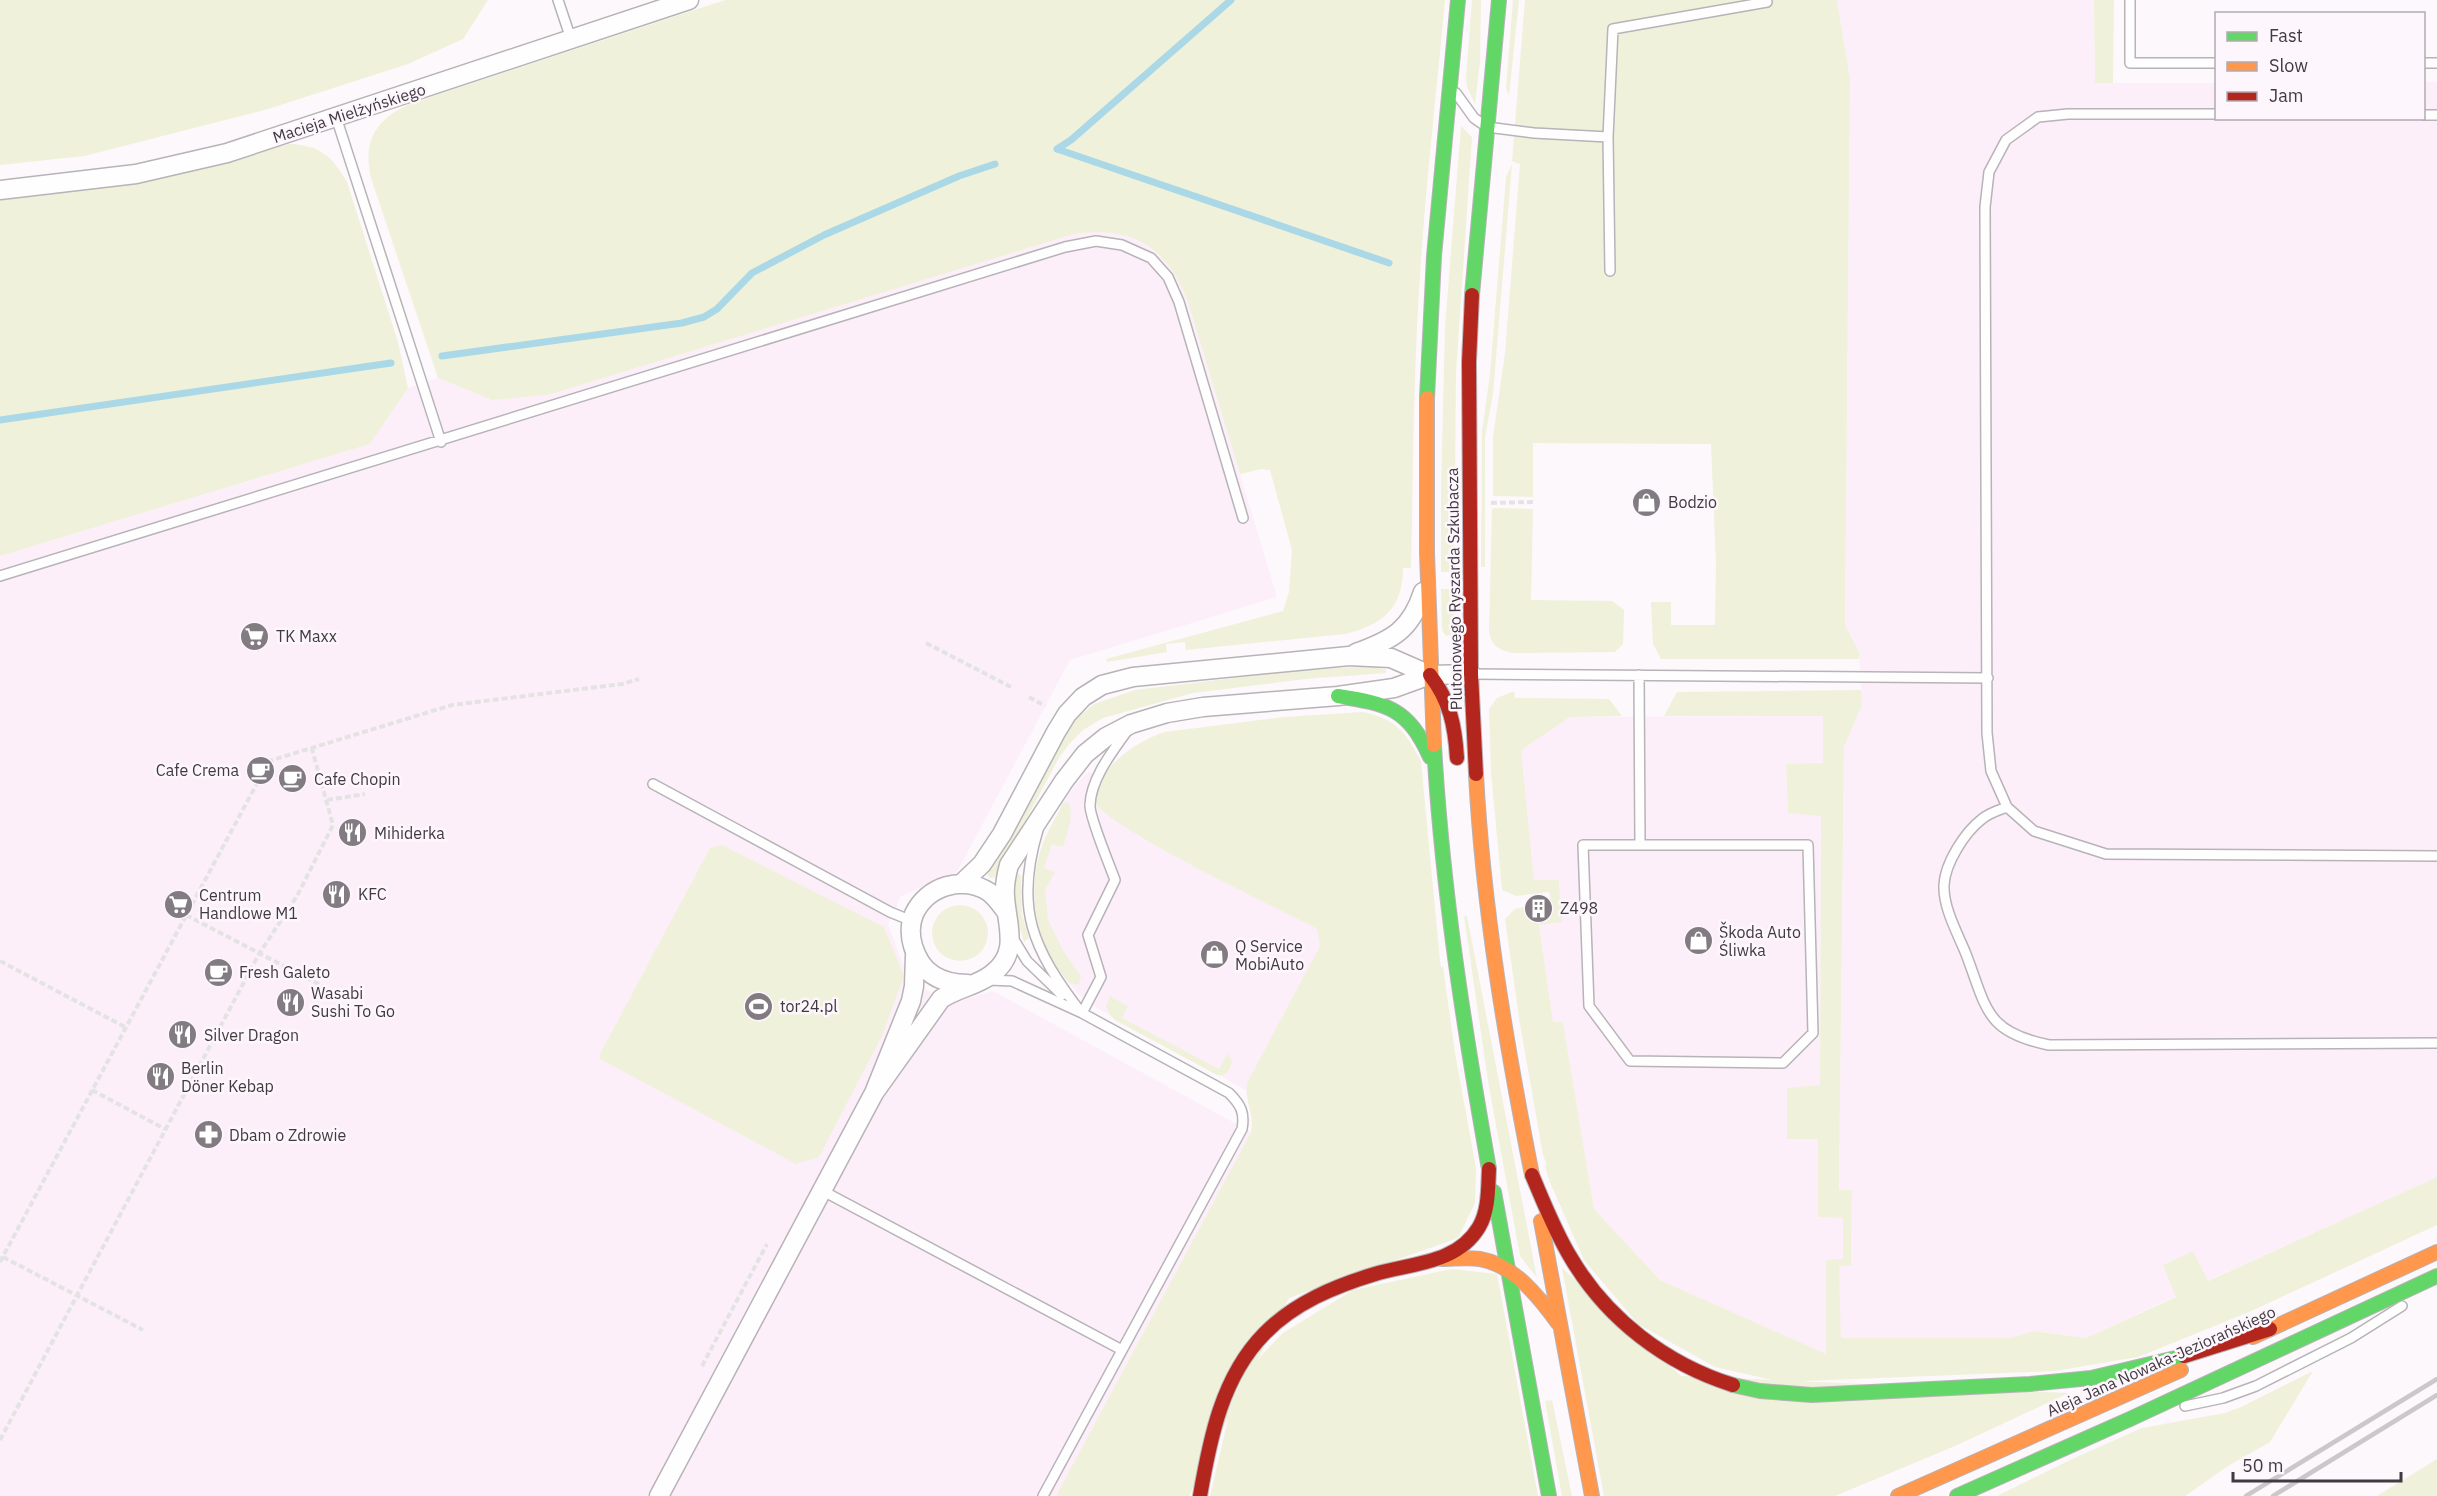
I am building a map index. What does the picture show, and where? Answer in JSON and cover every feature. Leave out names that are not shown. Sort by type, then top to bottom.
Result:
[{"type":"main road","name":"Plutonowego Ryszarda Szkubacza","points":[[1458,0],[1429,341],[1426,582],[1435,768],[1455,961],[1489,1169]]},
{"type":"main road","name":"Plutonowego Ryszarda Szkubacza","points":[[1499,0],[1473,279],[1469,362],[1471,674],[1473,741],[1493,948],[1513,1080],[1532,1175]]},
{"type":"main road","points":[[1430,675],[1449,701],[1456,730],[1458,774]]},
{"type":"main road","points":[[1338,696],[1380,703],[1406,716],[1422,737],[1435,768]]},
{"type":"main road","points":[[1472,895],[1513,1080]]},
{"type":"main road","points":[[1442,1259],[1467,1243],[1481,1224],[1487,1200],[1489,1169]]},
{"type":"main road","points":[[1489,1169],[1549,1496]]},
{"type":"main road","points":[[1532,1175],[1592,1496]]},
{"type":"main road","points":[[1532,1175],[1554,1230],[1582,1278],[1607,1310],[1640,1338],[1689,1368],[1713,1379],[1742,1388],[1797,1395],[2091,1378],[2167,1360],[2270,1329]]},
{"type":"main road","name":"Aleja Jana Nowaka-Jeziorańskiego","points":[[1898,1496],[2437,1252]]},
{"type":"main road","points":[[1200,1496],[1210,1438],[1226,1389],[1243,1360],[1276,1324],[1308,1300],[1344,1284],[1378,1273],[1442,1259],[1482,1259],[1509,1272],[1541,1299],[1561,1328]]},
{"type":"main road","points":[[1957,1496],[2130,1419],[2437,1276]]},
{"type":"street","name":"Macieja Mielżyńskiego","points":[[0,190],[136,174],[227,153],[689,0]]},
{"type":"street","points":[[1348,656],[1386,642],[1402,629],[1417,611],[1426,582]]},
{"type":"street","points":[[961,884],[982,864],[1002,834],[1067,714],[1083,697],[1102,685],[1133,677],[1348,656],[1391,658],[1430,675]]},
{"type":"street","points":[[874,1093],[941,999],[992,974],[1002,964],[1008,952],[1011,936],[1005,878],[1009,865],[1064,781],[1085,754],[1106,737],[1131,724],[1167,713],[1203,707],[1338,696],[1394,688],[1430,675],[1471,674]]},
{"type":"street","points":[[975,982],[952,984],[926,972],[915,955],[910,938],[912,921],[925,898],[947,886],[961,884],[977,886],[988,892],[997,899],[1007,913]]},
{"type":"street","points":[[659,1496],[874,1093],[911,1001],[915,955]]},
{"type":"lane","points":[[558,0],[571,39]]},
{"type":"lane","points":[[2130,0],[2130,63],[2215,63]]},
{"type":"lane","points":[[1610,271],[1608,137],[1613,29],[1767,2]]},
{"type":"lane","points":[[1451,78],[1456,96],[1463,106],[1487,127],[1534,133],[1608,137]]},
{"type":"lane","points":[[2215,114],[2068,114],[2038,117],[2006,140],[1989,172],[1984,207],[1987,733],[1991,771],[2007,807],[2034,831],[2106,854],[2437,856]]},
{"type":"lane","points":[[336,117],[441,441]]},
{"type":"lane","points":[[0,576],[1065,247],[1096,241],[1122,245],[1151,258],[1168,277],[1179,302],[1243,518]]},
{"type":"lane","points":[[1471,674],[1988,678]]},
{"type":"lane","points":[[1639,675],[1640,845]]},
{"type":"lane","points":[[1082,1013],[1101,977],[1088,935],[1115,880],[1089,806],[1095,785],[1110,756],[1131,724]]},
{"type":"lane","points":[[653,784],[890,912],[912,921]]},
{"type":"lane","points":[[2007,807],[1983,818],[1963,840],[1948,863],[1944,886],[1948,908],[1990,1016],[2005,1030],[2023,1040],[2049,1045],[2437,1043]]},
{"type":"lane","points":[[1044,811],[1028,880],[1031,923],[1038,948],[1048,968],[1082,1013]]},
{"type":"lane","points":[[1583,845],[1640,845],[1808,845],[1813,1034],[1783,1063],[1630,1061],[1589,1006],[1583,845]]},
{"type":"lane","points":[[1011,936],[1027,961],[1082,1013]]},
{"type":"lane","points":[[975,982],[1000,979],[1012,981],[1082,1013],[1229,1094],[1239,1103],[1245,1116],[1242,1129],[1043,1496]]},
{"type":"lane","points":[[823,1191],[1122,1350]]},
{"type":"lane","points":[[2417,1296],[2437,1282]]},
{"type":"lane","points":[[2130,1419],[2223,1398],[2256,1386],[2352,1338],[2408,1302]]},
{"type":"path","points":[[1489,503],[1533,501]]},
{"type":"path","points":[[926,643],[1011,687]]},
{"type":"path","points":[[143,1330],[76,1294],[1,1260],[269,762],[452,705],[621,684],[639,679]]},
{"type":"path","points":[[1029,697],[1046,706]]},
{"type":"path","points":[[0,1440],[259,954],[297,896],[333,825],[312,749]]},
{"type":"path","points":[[327,800],[365,794]]},
{"type":"path","points":[[186,915],[326,988]]},
{"type":"path","points":[[0,961],[125,1028]]},
{"type":"path","points":[[92,1090],[165,1129]]},
{"type":"path","points":[[702,1366],[767,1244]]},
{"type":"shaded area","points":[[1837,0],[2094,0],[2095,83],[2215,83],[2215,120],[2425,120],[2425,82],[2437,82],[2437,1177],[2207,1281],[2193,1252],[2163,1264],[2176,1296],[2086,1338],[2035,1331],[2010,1338],[1841,1338],[1838,1265],[1851,1264],[1852,1191],[1839,1191],[1844,747],[1862,705],[1859,652],[1845,625],[1850,78]]},
{"type":"shaded area","points":[[1095,231],[1117,233],[1139,241],[1161,256],[1178,277],[1188,302],[1277,597],[1070,660],[957,872],[901,896],[888,924],[909,981],[952,1003],[993,991],[1251,1132],[1056,1496],[0,1496],[0,556],[370,444],[408,388],[438,378],[492,400],[548,395],[1074,234]]},
{"type":"shaded area","points":[[1823,716],[1823,763],[1786,765],[1788,813],[1821,815],[1820,1086],[1787,1139],[1818,1138],[1818,1217],[1843,1218],[1843,1260],[1826,1260],[1826,1355],[1660,1280],[1594,1209],[1563,1022],[1553,1023],[1539,925],[1562,921],[1559,880],[1534,881],[1520,749],[1570,717]]},
{"type":"shaded area","points":[[1089,771],[1171,824],[1336,920],[1253,1094],[1097,1008],[1080,996],[1054,963],[1045,945],[1034,904],[1037,864],[1046,837],[1063,803]]},
{"type":"green space","points":[[0,0],[488,0],[463,39],[408,64],[265,110],[84,156],[0,165]]},
{"type":"green space","points":[[725,0],[1445,0],[1419,286],[1411,568],[1403,568],[1399,594],[1388,613],[1370,626],[1345,634],[1186,650],[1185,642],[1166,644],[1167,652],[1107,662],[1106,659],[1283,611],[1289,592],[1292,550],[1270,470],[1261,469],[1240,474],[1188,302],[1179,283],[1170,267],[1158,254],[1145,244],[1130,237],[1095,232],[1074,234],[548,395],[492,400],[438,378],[371,178],[369,152],[375,132],[381,123],[412,103]]},
{"type":"green space","points":[[1472,0],[1481,0],[1480,62],[1475,104],[1467,87],[1466,78]]},
{"type":"green space","points":[[1513,0],[1519,0],[1509,96],[1506,88]]},
{"type":"green space","points":[[1525,0],[1837,0],[1850,78],[1845,625],[1859,652],[1859,659],[1661,659],[1653,644],[1651,602],[1671,602],[1671,625],[1715,625],[1716,564],[1711,444],[1533,443],[1533,497],[1493,496],[1493,437],[1505,353],[1520,164],[1512,161]]},
{"type":"green space","points":[[2094,0],[2114,0],[2113,83],[2095,83]]},
{"type":"green space","points":[[1461,126],[1472,137],[1456,373],[1454,572],[1441,572],[1445,327]]},
{"type":"green space","points":[[289,144],[309,147],[324,154],[336,165],[347,182],[398,342],[408,388],[370,444],[0,556],[0,199],[87,190],[165,175]]},
{"type":"green space","points":[[1512,164],[1493,394],[1485,437],[1485,567],[1481,567],[1482,431],[1490,374],[1506,177]]},
{"type":"green space","points":[[1492,509],[1533,509],[1531,600],[1612,601],[1624,610],[1623,644],[1615,652],[1517,653],[1502,650],[1495,645],[1489,631]]},
{"type":"green space","points":[[1441,589],[1455,589],[1455,628],[1453,634],[1446,636],[1442,630]]},
{"type":"green space","points":[[1373,666],[1386,670],[1386,673],[1305,679],[1193,693],[1103,718],[1083,730],[1060,756],[995,877],[988,876],[1063,735],[1077,718],[1094,704],[1135,690],[1292,671]]},
{"type":"green space","points":[[1861,690],[1862,705],[1844,747],[1839,1190],[1852,1190],[1851,1265],[1839,1266],[1841,1338],[2010,1338],[2034,1331],[2086,1338],[2176,1297],[2163,1265],[2193,1251],[2208,1281],[2437,1177],[2437,1225],[2249,1312],[2138,1357],[2055,1371],[1781,1382],[1715,1367],[1638,1324],[1584,1260],[1545,1166],[1547,1165],[1543,1155],[1520,1024],[1505,919],[1515,909],[1551,902],[1549,892],[1516,896],[1502,890],[1491,773],[1489,709],[1497,698],[1514,691],[1515,698],[1609,699],[1622,716],[1570,717],[1521,750],[1534,880],[1559,880],[1562,922],[1539,925],[1553,1022],[1563,1022],[1594,1209],[1660,1280],[1826,1354],[1826,1260],[1843,1259],[1843,1218],[1818,1217],[1818,1139],[1787,1139],[1787,1088],[1820,1085],[1821,816],[1788,813],[1786,764],[1823,763],[1823,716],[1664,716],[1677,692]]},
{"type":"green space","points":[[1363,712],[1393,723],[1405,735],[1421,761],[1440,962],[1443,967],[1455,1053],[1476,1168],[1475,1203],[1458,1238],[1289,1298],[1189,1496],[1056,1496],[1251,1132],[1252,1119],[1246,1089],[1247,1083],[1320,946],[1317,929],[1161,848],[1106,814],[1095,802],[1097,790],[1102,778],[1119,758],[1142,742],[1165,732],[1284,717]]},
{"type":"green space","points":[[1068,802],[1071,819],[1063,847],[1052,844],[1044,868],[1055,872],[1045,890],[1048,920],[1064,952],[1081,976],[1079,984],[1069,982],[1064,978],[1050,956],[1039,927],[1034,895],[1037,864],[1043,843],[1063,803]]},
{"type":"green space","name":"tor24.pl","points":[[722,845],[884,927],[904,976],[882,1036],[819,1157],[796,1164],[600,1059],[600,1054],[710,848]]},
{"type":"green space","points":[[1017,873],[1021,876],[1022,915],[1029,938],[1024,942],[1013,904],[1012,888]]},
{"type":"green space","points":[[960,905],[971,907],[980,913],[986,922],[988,933],[986,944],[980,953],[971,959],[960,961],[949,959],[940,953],[934,944],[932,933],[934,922],[940,913],[949,907]]},
{"type":"green space","points":[[1464,916],[1467,916],[1537,1278],[1520,1256],[1488,1081]]},
{"type":"green space","points":[[1110,996],[1128,1006],[1122,1018],[1219,1069],[1227,1054],[1232,1061],[1230,1069],[1224,1075],[1217,1075],[1115,1020],[1106,1006]]},
{"type":"green space","points":[[1562,1268],[1681,1376],[2069,1393],[1955,1446],[1835,1496],[1604,1496]]},
{"type":"green space","points":[[1452,1269],[1497,1274],[1538,1496],[1210,1496],[1234,1394],[1261,1356],[1283,1333],[1353,1290]]},
{"type":"green space","points":[[2313,1371],[2270,1442],[2228,1466],[2185,1496],[1997,1496],[2142,1428],[2225,1413]]},
{"type":"green space","points":[[1552,1400],[1572,1496],[1562,1496],[1545,1401]]},
{"type":"green space","points":[[2437,1459],[2437,1496],[2377,1496]]},
{"type":"waterway","points":[[1057,149],[1071,140],[1231,0]]},
{"type":"waterway","points":[[1057,149],[1389,263]]},
{"type":"waterway","points":[[442,356],[682,323],[704,317],[717,309],[752,273],[824,235],[959,176],[995,164]]},
{"type":"waterway","points":[[0,420],[391,363]]},
{"type":"railway","points":[[2246,1496],[2437,1379]]},
{"type":"railway","points":[[2273,1496],[2437,1395]]},
{"type":"traffic: fast","points":[[1427,398],[1434,256],[1458,0]]},
{"type":"traffic: fast","points":[[1472,295],[1499,0]]},
{"type":"traffic: fast","points":[[1338,696],[1370,702],[1394,711],[1413,728],[1430,757]]},
{"type":"traffic: fast","points":[[1434,745],[1448,905],[1489,1169]]},
{"type":"traffic: fast","points":[[1494,1192],[1549,1496]]},
{"type":"traffic: fast","points":[[1957,1496],[2130,1419],[2437,1276]]},
{"type":"traffic: fast","points":[[1733,1385],[1760,1391],[1812,1395],[2030,1384],[2091,1378],[2184,1356]]},
{"type":"traffic: slow","points":[[1427,398],[1427,553],[1434,745]]},
{"type":"traffic: slow","points":[[1476,774],[1484,875],[1497,976],[1532,1175]]},
{"type":"traffic: slow","points":[[1541,1221],[1592,1496]]},
{"type":"traffic: slow","points":[[2253,1337],[2437,1252]]},
{"type":"traffic: slow","points":[[1442,1259],[1480,1259],[1504,1268],[1534,1293],[1558,1323]]},
{"type":"traffic: slow","points":[[1898,1496],[2181,1370]]},
{"type":"traffic: jam","points":[[1472,295],[1469,362],[1471,674],[1476,774]]},
{"type":"traffic: jam","points":[[1430,675],[1447,704],[1455,735],[1457,758]]},
{"type":"traffic: jam","points":[[1200,1496],[1208,1452],[1220,1409],[1238,1369],[1264,1334],[1288,1313],[1330,1290],[1375,1274],[1433,1260],[1459,1248],[1479,1227],[1485,1213],[1489,1169]]},
{"type":"traffic: jam","points":[[1532,1175],[1565,1248],[1602,1301],[1620,1319],[1662,1352],[1684,1365],[1733,1385]]},
{"type":"traffic: jam","points":[[2184,1356],[2270,1329]]},
{"type":"place","name":"Bodzio","points":[[1647,502]]},
{"type":"place","name":"TK Maxx","points":[[255,636]]},
{"type":"place","name":"Cafe Crema","points":[[260,770]]},
{"type":"place","name":"Cafe Chopin","points":[[293,779]]},
{"type":"place","name":"Mihiderka","points":[[353,833]]},
{"type":"place","name":"KFC","points":[[337,894]]},
{"type":"place","name":"Centrum Handlowe M1","points":[[178,904]]},
{"type":"place","name":"Z498","points":[[1539,908]]},
{"type":"place","name":"Škoda Auto Śliwka","points":[[1698,941]]},
{"type":"place","name":"Q Service MobiAuto","points":[[1214,955]]},
{"type":"place","name":"Fresh Galeto","points":[[218,972]]},
{"type":"place","name":"Wasabi Sushi To Go","points":[[290,1002]]},
{"type":"place","name":"tor24.pl","points":[[759,1006]]},
{"type":"place","name":"Silver Dragon","points":[[183,1035]]},
{"type":"place","name":"Berlin Döner Kebap","points":[[160,1077]]},
{"type":"place","name":"Dbam o Zdrowie","points":[[208,1135]]}]
